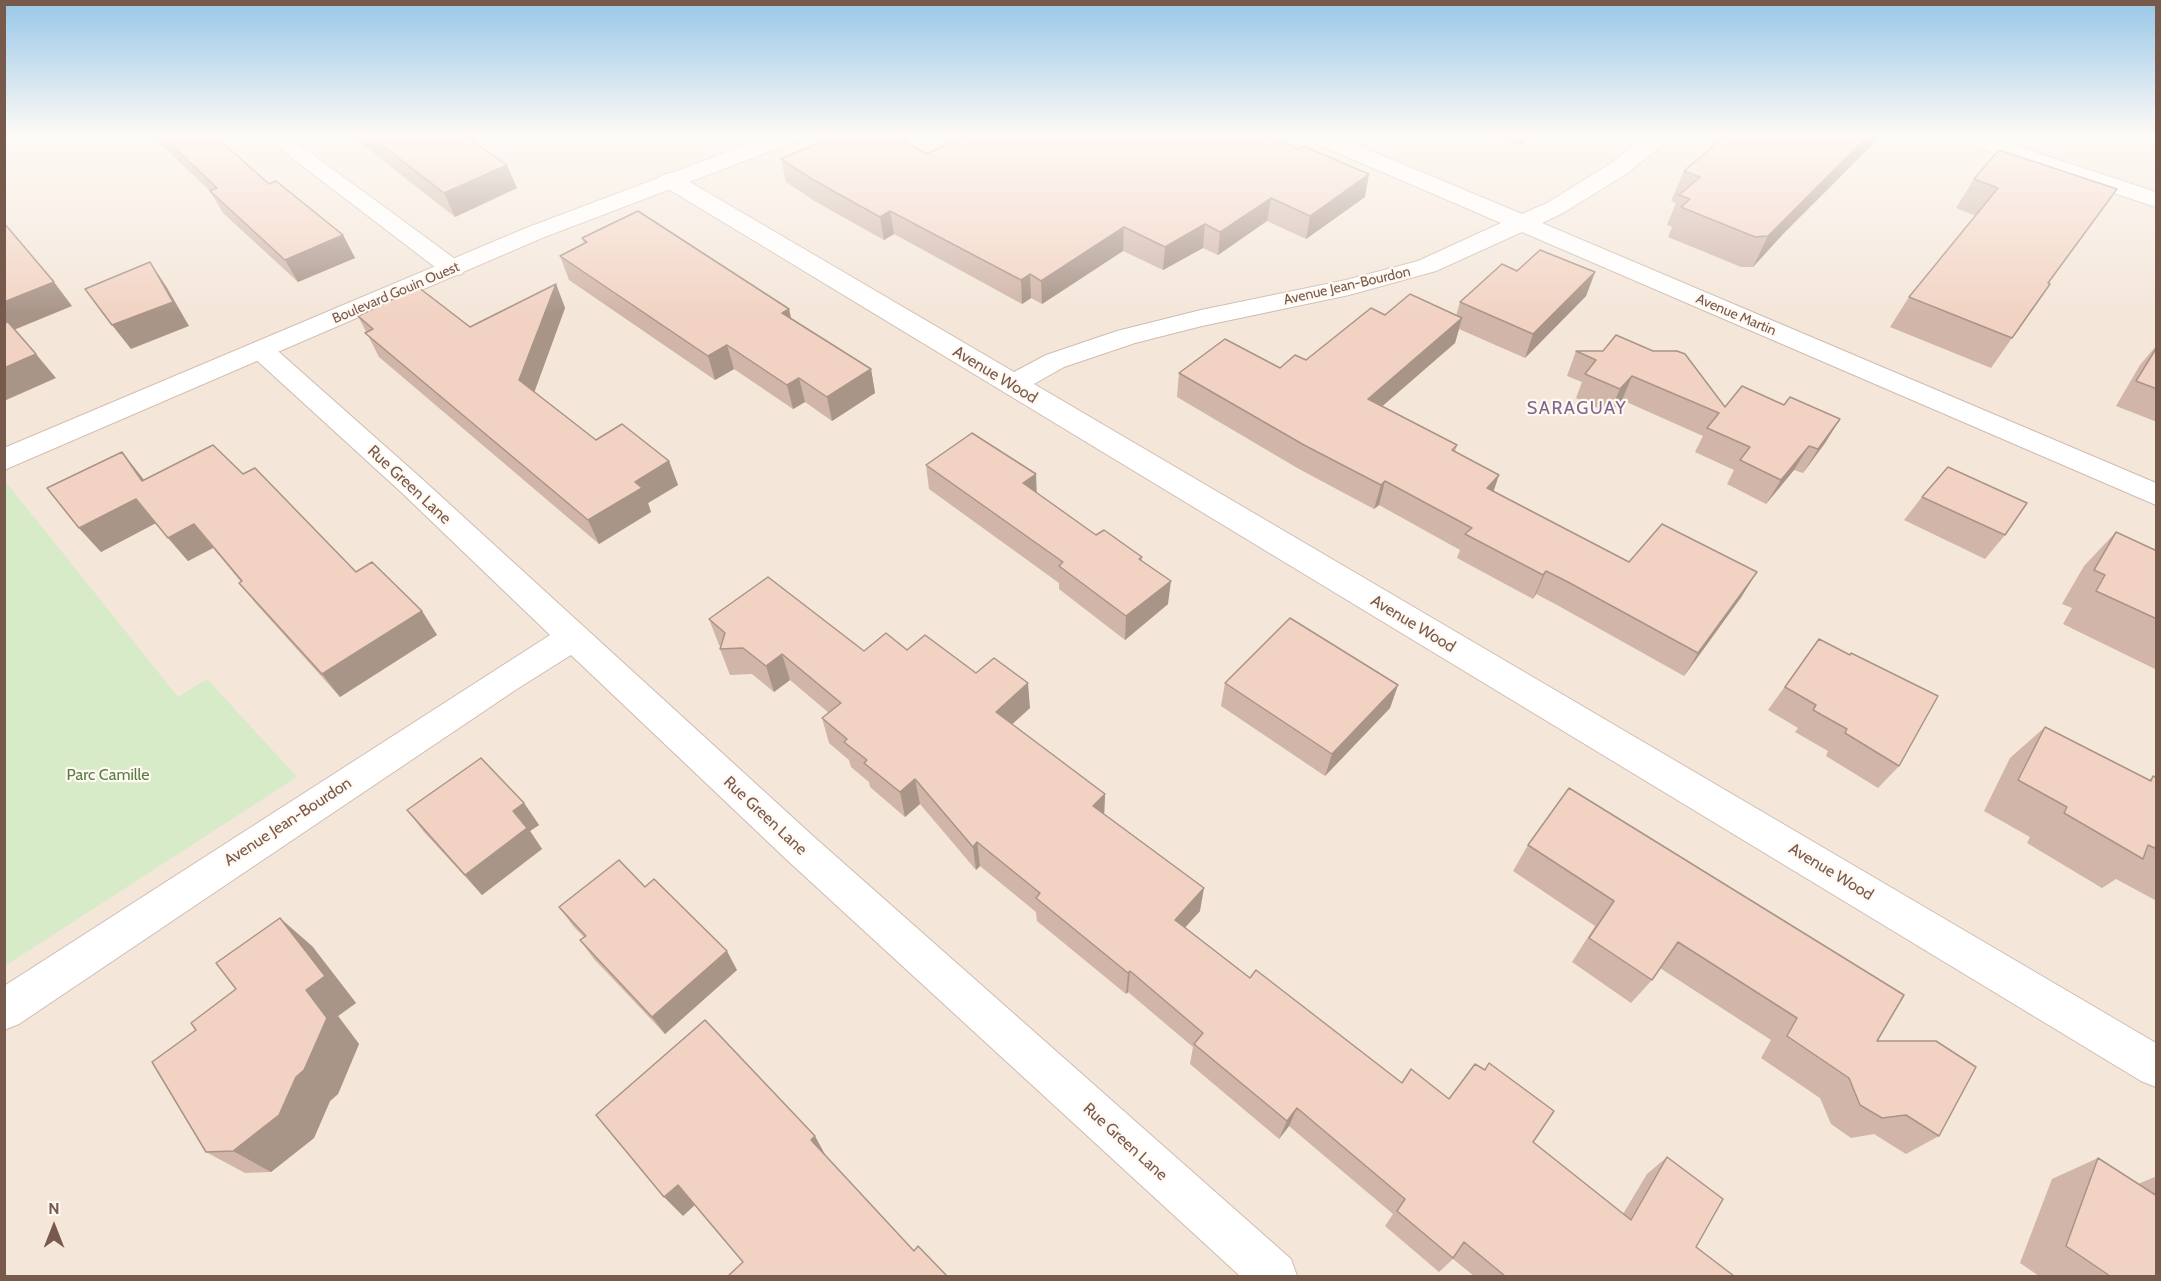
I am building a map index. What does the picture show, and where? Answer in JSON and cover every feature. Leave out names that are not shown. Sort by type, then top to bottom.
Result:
[{"type":"street","points":[[354,195],[453,268]]},
{"type":"street","name":"Boulevard Gouin Ouest","points":[[4,460],[534,233],[632,195]]},
{"type":"street","name":"Avenue Wood","points":[[695,195],[2157,1066]]},
{"type":"street","name":"Avenue Martin","points":[[1454,195],[2157,495]]},
{"type":"street","name":"Avenue Jean-Bourdon","points":[[1012,385],[1055,361],[1126,337],[1201,318],[1350,287],[1427,266],[1522,224],[1577,195]]},
{"type":"street","points":[[2141,195],[2157,200]]},
{"type":"street","name":"Rue Green Lane","points":[[261,350],[411,485],[800,848],[1274,1276]]},
{"type":"street","name":"Avenue Jean-Bourdon","points":[[4,1010],[573,637]]},
{"type":"shaded area","points":[[5,195],[2156,195],[2156,1276],[5,1276]]},
{"type":"green space","name":"Parc Camille","points":[[5,481],[178,697],[207,679],[297,777],[5,966]]},
{"type":"building","points":[[214,195],[293,195],[343,235],[285,260]]},
{"type":"building","points":[[840,195],[1340,195],[1310,216],[1271,198],[1220,232],[1205,224],[1165,247],[1124,227],[1041,281],[1030,274],[1021,280],[890,211],[880,217]]},
{"type":"building","points":[[1679,195],[1809,195],[1768,236],[1755,237],[1681,207],[1690,199]]},
{"type":"building","points":[[1992,195],[2113,195],[2048,283],[2050,284],[2012,338],[1909,297]]},
{"type":"building","points":[[638,211],[789,309],[782,313],[871,369],[827,397],[799,378],[787,385],[727,345],[708,356],[560,256],[587,242],[582,238]]},
{"type":"building","points":[[4,223],[54,282],[4,302]]},
{"type":"building","points":[[1540,250],[1595,272],[1533,334],[1460,302],[1502,264],[1517,271]]},
{"type":"building","points":[[150,262],[173,302],[112,325],[85,289]]},
{"type":"building","points":[[556,284],[519,380],[596,440],[622,424],[669,461],[635,482],[642,488],[588,520],[365,333],[373,329],[358,316],[418,287],[470,327]]},
{"type":"building","points":[[1410,294],[1462,318],[1368,399],[1457,445],[1452,450],[1499,475],[1487,488],[1629,562],[1662,524],[1757,572],[1698,653],[1568,582],[1546,571],[1543,575],[1465,534],[1472,528],[1385,481],[1381,485],[1304,445],[1179,373],[1225,339],[1280,368],[1295,355],[1306,360],[1371,308],[1385,315]]},
{"type":"building","points":[[8,322],[36,354],[4,368],[4,323]]},
{"type":"building","points":[[1616,335],[1653,351],[1677,351],[1685,354],[1725,407],[1742,386],[1784,405],[1790,397],[1840,419],[1818,449],[1809,446],[1781,480],[1740,460],[1750,447],[1707,428],[1719,413],[1632,376],[1620,389],[1585,374],[1596,360],[1576,351],[1603,351]]},
{"type":"building","points":[[2157,347],[2157,389],[2136,381]]},
{"type":"building","points":[[972,433],[1036,474],[1023,483],[1096,535],[1104,530],[1142,557],[1139,559],[1171,581],[1126,616],[1059,566],[1063,562],[926,465]]},
{"type":"building","points":[[213,445],[243,474],[255,468],[356,572],[372,562],[422,611],[322,674],[239,583],[242,581],[194,524],[168,538],[136,499],[79,528],[47,488],[122,452],[142,481]]},
{"type":"building","points":[[1948,467],[2027,503],[2005,535],[1922,497]]},
{"type":"building","points":[[2116,532],[2157,551],[2157,619],[2096,591],[2105,575],[2094,570]]},
{"type":"building","points":[[768,577],[864,651],[886,633],[907,650],[925,635],[976,673],[994,658],[1028,683],[996,712],[1105,794],[1093,806],[1204,888],[1175,920],[1250,978],[1256,970],[1402,1083],[1411,1069],[1449,1099],[1475,1064],[1485,1070],[1489,1063],[1554,1111],[1533,1142],[1631,1220],[1667,1157],[1723,1199],[1696,1247],[1734,1276],[1505,1276],[1464,1242],[1453,1258],[1397,1211],[1405,1199],[1297,1108],[1287,1121],[1194,1044],[1203,1033],[1130,971],[1128,973],[1036,898],[1040,893],[977,842],[973,847],[915,779],[900,792],[864,763],[867,760],[844,742],[847,739],[822,718],[841,703],[782,654],[766,666],[743,648],[720,649],[725,633],[709,619]]},
{"type":"building","points":[[1290,618],[1398,685],[1332,754],[1225,683]]},
{"type":"building","points":[[1819,639],[1938,696],[1899,766],[1845,733],[1847,729],[1813,710],[1816,705],[1785,687]]},
{"type":"building","points":[[2045,727],[2151,781],[2153,776],[2157,778],[2157,849],[2148,845],[2143,859],[2064,813],[2067,807],[2018,780]]},
{"type":"building","points":[[481,758],[524,803],[513,811],[527,828],[465,875],[407,810]]},
{"type":"building","points":[[1569,788],[1904,995],[1877,1041],[1936,1041],[1976,1067],[1939,1136],[1906,1115],[1882,1118],[1860,1105],[1849,1078],[1787,1036],[1797,1018],[1678,942],[1652,980],[1589,938],[1614,901],[1528,845]]},
{"type":"building","points":[[619,860],[645,887],[654,879],[727,951],[652,1017],[580,940],[586,936],[559,907]]},
{"type":"building","points":[[280,918],[325,976],[306,990],[327,1018],[304,1070],[296,1077],[279,1115],[233,1151],[206,1152],[152,1062],[196,1030],[191,1023],[236,989],[216,963]]},
{"type":"building","points":[[705,1020],[815,1136],[811,1140],[914,1251],[918,1246],[947,1276],[728,1276],[743,1262],[678,1185],[664,1197],[596,1115]]},
{"type":"building","points":[[2098,1158],[2157,1196],[2157,1276],[2110,1276],[2066,1246]]},
{"type":"district","name":"SARAGUAY","points":[[1577,409]]}]
